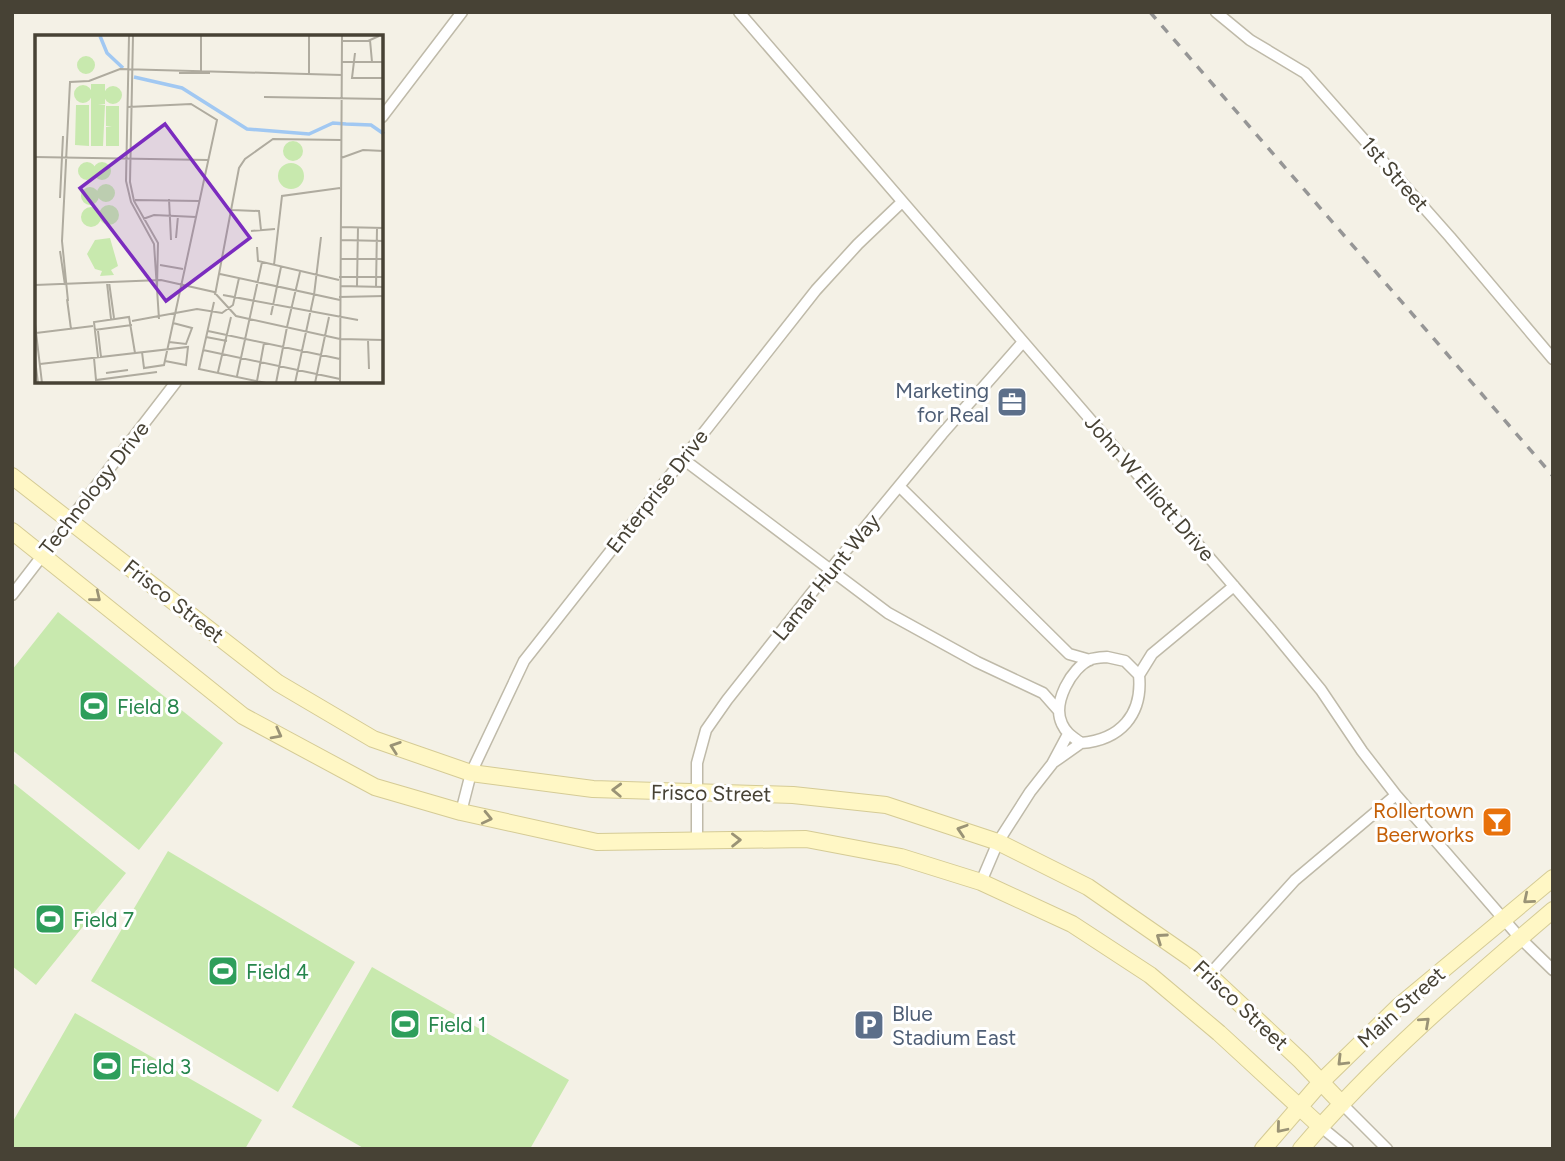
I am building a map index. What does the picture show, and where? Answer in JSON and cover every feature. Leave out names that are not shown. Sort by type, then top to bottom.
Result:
[{"type":"street","points":[[383,116],[462,12]]},
{"type":"street","name":"John W Elliott Drive","points":[[739,12],[1234,586],[1321,690],[1396,795],[1520,937],[1553,970]]},
{"type":"street","name":"1st Street","points":[[1216,12],[1250,40],[1305,73],[1553,359]]},
{"type":"street","name":"Enterprise Drive","points":[[461,812],[471,773],[524,661],[816,290],[858,244],[902,202]]},
{"type":"street","name":"Lamar Hunt Way","points":[[697,841],[697,764],[706,730],[727,700],[899,486],[1023,342]]},
{"type":"street","name":"Technology Drive","points":[[12,595],[175,383]]},
{"type":"street","points":[[683,459],[888,613],[977,662],[1043,693],[1058,710],[1061,723],[1068,734],[1081,743]]},
{"type":"street","name":"Frisco Street","points":[[12,475],[278,682],[373,739],[471,773],[593,789],[793,795],[886,805],[998,842],[1088,887],[1192,959],[1387,1149]]},
{"type":"street","points":[[899,486],[1069,654],[1090,660],[1107,657],[1125,661],[1152,654]]},
{"type":"street","name":"Frisco Street","points":[[12,531],[243,716],[375,787],[461,812],[597,842],[806,839],[901,857],[981,882],[1072,924],[1150,975],[1348,1149]]},
{"type":"street","points":[[1139,675],[1152,654],[1234,586]]},
{"type":"street","points":[[1069,654],[1071,677]]},
{"type":"street","points":[[1058,710],[1071,677],[1090,660]]},
{"type":"street","points":[[1052,764],[1081,743],[1098,742],[1128,722],[1138,705],[1141,691],[1139,675],[1125,661]]},
{"type":"street","points":[[1043,693],[1064,691]]},
{"type":"street","points":[[981,882],[998,842],[1030,792],[1052,764],[1068,734]]},
{"type":"street","points":[[1209,975],[1295,880],[1396,795]]},
{"type":"street","name":"Main Street","points":[[1263,1149],[1321,1082],[1398,1007],[1553,878]]},
{"type":"street","name":"Main Street","points":[[1301,1149],[1320,1126],[1418,1028],[1553,910]]},
{"type":"green space","name":"Field 8","points":[[58,612],[223,743],[139,850],[12,750],[12,670]]},
{"type":"green space","name":"Field 7","points":[[12,782],[126,873],[36,985],[12,966]]},
{"type":"green space","name":"Field 4","points":[[168,851],[355,962],[278,1092],[91,981]]},
{"type":"green space","name":"Field 1","points":[[372,967],[569,1080],[530,1149],[365,1149],[292,1107]]},
{"type":"green space","name":"Field 3","points":[[75,1013],[262,1120],[245,1149],[12,1148],[12,1123]]},
{"type":"railway","points":[[1150,12],[1553,476]]},
{"type":"place","name":"Marketing for Real","points":[[1012,402]]},
{"type":"place","name":"Field 8","points":[[94,706]]},
{"type":"place","name":"Rollertown Beerworks","points":[[1497,822]]},
{"type":"place","name":"Field 7","points":[[50,919]]},
{"type":"place","name":"Field 4","points":[[223,971]]},
{"type":"place","name":"Field 1","points":[[405,1024]]},
{"type":"place","name":"Blue Stadium East","points":[[869,1025]]},
{"type":"place","name":"Field 3","points":[[107,1066]]}]
